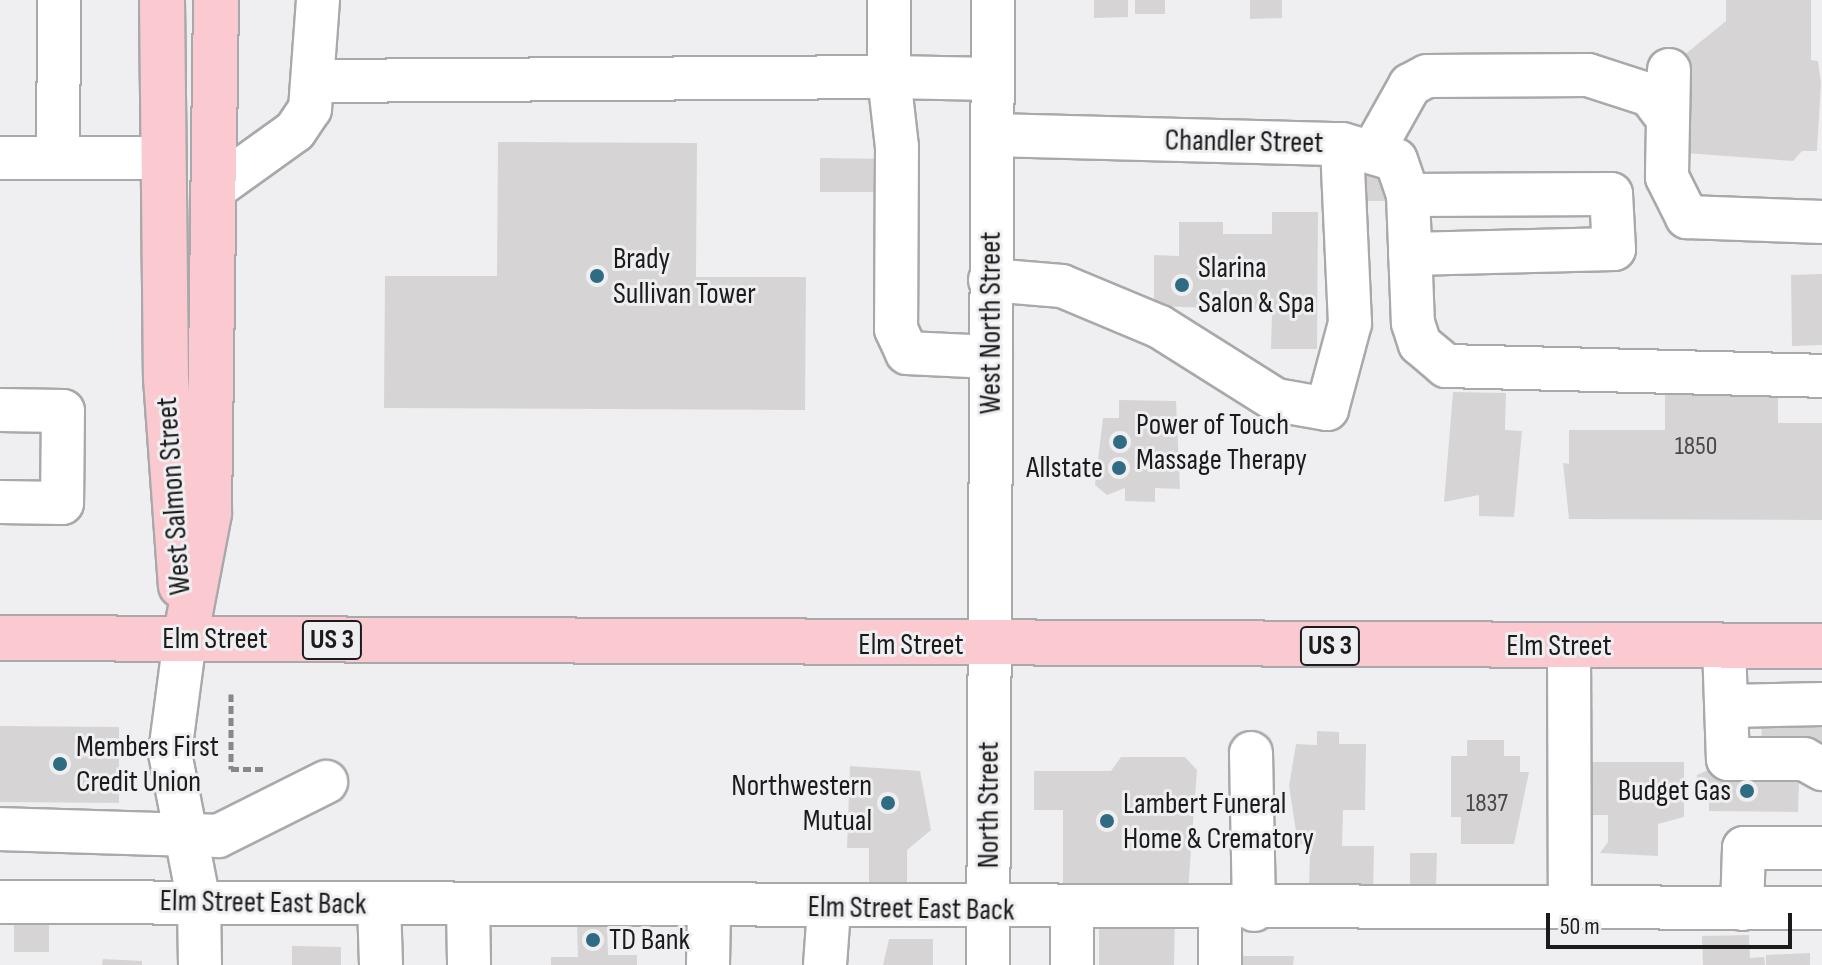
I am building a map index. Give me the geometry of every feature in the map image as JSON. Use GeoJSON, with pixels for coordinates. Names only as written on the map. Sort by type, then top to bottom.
{"type":"FeatureCollection","features":[{"type":"Feature","properties":{"kind":"main road","name":"West Salmon Street"},"geometry":{"type":"LineString","coordinates":[[162,0],[166,378],[185,639]]}},
{"type":"Feature","properties":{"kind":"main road","name":"West Salmon Street"},"geometry":{"type":"LineString","coordinates":[[185,639],[209,513],[217,187],[216,0]]}},
{"type":"Feature","properties":{"kind":"main road","name":"Elm Street"},"geometry":{"type":"LineString","coordinates":[[0,638],[990,646],[1822,646]]}},
{"type":"Feature","properties":{"kind":"street"},"geometry":{"type":"LineString","coordinates":[[58,158],[59,0]]}},
{"type":"Feature","properties":{"kind":"street"},"geometry":{"type":"LineString","coordinates":[[217,187],[295,131],[316,81],[318,0]]}},
{"type":"Feature","properties":{"kind":"street"},"geometry":{"type":"LineString","coordinates":[[889,0],[889,77],[897,147],[896,329],[907,353],[991,357]]}},
{"type":"Feature","properties":{"kind":"street","name":"West North Street"},"geometry":{"type":"LineString","coordinates":[[990,646],[993,0]]}},
{"type":"Feature","properties":{"kind":"street"},"geometry":{"type":"LineString","coordinates":[[1669,70],[1663,112],[1667,177],[1687,217],[1822,222]]}},
{"type":"Feature","properties":{"kind":"street"},"geometry":{"type":"LineString","coordinates":[[990,280],[1062,286],[1160,327],[1276,400],[1327,409],[1350,323],[1357,147],[1410,85],[1427,76],[1588,75],[1650,95],[1663,112]]}},
{"type":"Feature","properties":{"kind":"street"},"geometry":{"type":"LineString","coordinates":[[316,81],[993,79]]}},
{"type":"Feature","properties":{"kind":"street","name":"Chandler Street"},"geometry":{"type":"LineString","coordinates":[[993,135],[1357,147]]}},
{"type":"Feature","properties":{"kind":"street"},"geometry":{"type":"LineString","coordinates":[[1357,147],[1396,160],[1408,195],[1413,323],[1420,344],[1446,366],[1822,376]]}},
{"type":"Feature","properties":{"kind":"street"},"geometry":{"type":"LineString","coordinates":[[0,158],[164,158]]}},
{"type":"Feature","properties":{"kind":"street"},"geometry":{"type":"LineString","coordinates":[[1408,195],[1611,194],[1614,249],[1410,254]]}},
{"type":"Feature","properties":{"kind":"street"},"geometry":{"type":"LineString","coordinates":[[0,410],[63,411],[62,503],[0,502]]}},
{"type":"Feature","properties":{"kind":"street"},"geometry":{"type":"LineString","coordinates":[[185,639],[170,753],[199,902],[200,965]]}},
{"type":"Feature","properties":{"kind":"street","name":"North Street"},"geometry":{"type":"LineString","coordinates":[[988,965],[990,646]]}},
{"type":"Feature","properties":{"kind":"street"},"geometry":{"type":"LineString","coordinates":[[1569,646],[1570,909]]}},
{"type":"Feature","properties":{"kind":"street"},"geometry":{"type":"LineString","coordinates":[[1724,646],[1728,759],[1804,759],[1822,769]]}},
{"type":"Feature","properties":{"kind":"street"},"geometry":{"type":"LineString","coordinates":[[1728,706],[1822,704]]}},
{"type":"Feature","properties":{"kind":"street"},"geometry":{"type":"LineString","coordinates":[[1220,965],[1237,910],[1251,753]]}},
{"type":"Feature","properties":{"kind":"street"},"geometry":{"type":"LineString","coordinates":[[0,829],[183,830],[218,836],[313,789]]}},
{"type":"Feature","properties":{"kind":"street"},"geometry":{"type":"LineString","coordinates":[[1742,909],[1744,848],[1822,848]]}},
{"type":"Feature","properties":{"kind":"street","name":"Elm Street East Back"},"geometry":{"type":"LineString","coordinates":[[0,902],[988,910],[1822,908]]}},
{"type":"Feature","properties":{"kind":"street"},"geometry":{"type":"LineString","coordinates":[[379,904],[381,965]]}},
{"type":"Feature","properties":{"kind":"street"},"geometry":{"type":"LineString","coordinates":[[468,905],[469,965]]}},
{"type":"Feature","properties":{"kind":"street"},"geometry":{"type":"LineString","coordinates":[[708,965],[709,907]]}},
{"type":"Feature","properties":{"kind":"street"},"geometry":{"type":"LineString","coordinates":[[825,965],[829,909]]}},
{"type":"Feature","properties":{"kind":"street"},"geometry":{"type":"LineString","coordinates":[[1072,910],[1072,965]]}},
{"type":"Feature","properties":{"kind":"path"},"geometry":{"type":"LineString","coordinates":[[231,694],[231,769],[266,769],[313,789]]}},
{"type":"Feature","properties":{"kind":"building"},"geometry":{"type":"Polygon","coordinates":[[[1094,0],[1128,0],[1128,17],[1094,18],[1094,0]]]}},
{"type":"Feature","properties":{"kind":"building"},"geometry":{"type":"Polygon","coordinates":[[[1135,0],[1165,0],[1165,14],[1135,14],[1135,0]]]}},
{"type":"Feature","properties":{"kind":"building"},"geometry":{"type":"Polygon","coordinates":[[[1250,0],[1282,0],[1282,18],[1250,19],[1250,0]]]}},
{"type":"Feature","properties":{"kind":"building"},"geometry":{"type":"Polygon","coordinates":[[[1726,0],[1811,0],[1811,60],[1818,61],[1821,83],[1817,151],[1802,151],[1793,161],[1685,153],[1683,56],[1726,21],[1726,0]]]}},
{"type":"Feature","properties":{"kind":"building","name":"Brady Sullivan Tower"},"geometry":{"type":"Polygon","coordinates":[[[498,142],[697,143],[696,277],[806,277],[805,410],[384,408],[385,276],[497,276],[498,142]]]}},
{"type":"Feature","properties":{"kind":"building"},"geometry":{"type":"Polygon","coordinates":[[[820,158],[893,159],[892,192],[820,192],[820,158]]]}},
{"type":"Feature","properties":{"kind":"building"},"geometry":{"type":"Polygon","coordinates":[[[1365,171],[1388,171],[1387,201],[1365,201],[1365,171]]]}},
{"type":"Feature","properties":{"kind":"building"},"geometry":{"type":"Polygon","coordinates":[[[1272,212],[1318,212],[1317,349],[1271,349],[1272,310],[1154,306],[1154,255],[1179,256],[1179,222],[1223,222],[1223,234],[1272,234],[1272,212]]]}},
{"type":"Feature","properties":{"kind":"building"},"geometry":{"type":"Polygon","coordinates":[[[1822,274],[1822,345],[1792,346],[1791,275],[1822,274]]]}},
{"type":"Feature","properties":{"kind":"building"},"geometry":{"type":"Polygon","coordinates":[[[1665,391],[1778,392],[1778,423],[1822,423],[1822,520],[1569,519],[1563,463],[1569,464],[1569,430],[1665,430],[1665,391]]]}},
{"type":"Feature","properties":{"kind":"building"},"geometry":{"type":"Polygon","coordinates":[[[1453,392],[1506,393],[1505,430],[1522,431],[1514,517],[1479,516],[1479,495],[1444,502],[1453,392]]]}},
{"type":"Feature","properties":{"kind":"building"},"geometry":{"type":"Polygon","coordinates":[[[1119,400],[1176,401],[1180,489],[1155,488],[1155,502],[1125,501],[1125,488],[1107,495],[1095,485],[1103,418],[1119,418],[1119,400]]]}},
{"type":"Feature","properties":{"kind":"building"},"geometry":{"type":"Polygon","coordinates":[[[1762,715],[1822,715],[1822,751],[1761,751],[1762,715]]]}},
{"type":"Feature","properties":{"kind":"building","name":"Members First Credit Union"},"geometry":{"type":"Polygon","coordinates":[[[0,726],[119,727],[119,803],[0,802],[0,726]]]}},
{"type":"Feature","properties":{"kind":"building"},"geometry":{"type":"Polygon","coordinates":[[[1317,731],[1339,732],[1339,744],[1366,744],[1365,810],[1343,810],[1342,846],[1374,846],[1373,892],[1309,891],[1310,844],[1298,844],[1289,786],[1296,744],[1317,745],[1317,731]]]}},
{"type":"Feature","properties":{"kind":"building"},"geometry":{"type":"Polygon","coordinates":[[[1467,740],[1504,740],[1504,756],[1520,756],[1520,772],[1529,772],[1514,844],[1461,844],[1461,817],[1451,817],[1451,756],[1467,756],[1467,740]]]}},
{"type":"Feature","properties":{"kind":"building"},"geometry":{"type":"Polygon","coordinates":[[[1121,757],[1185,757],[1197,770],[1188,891],[1063,891],[1063,810],[1034,810],[1034,771],[1111,771],[1121,757]]]}},
{"type":"Feature","properties":{"kind":"building"},"geometry":{"type":"Polygon","coordinates":[[[1590,762],[1684,762],[1684,817],[1658,824],[1658,856],[1600,853],[1608,842],[1608,815],[1589,815],[1590,762]]]}},
{"type":"Feature","properties":{"kind":"building"},"geometry":{"type":"Polygon","coordinates":[[[850,766],[920,771],[931,830],[907,850],[907,884],[869,884],[869,848],[847,848],[850,766]]]}},
{"type":"Feature","properties":{"kind":"building","name":"Budget Gas"},"geometry":{"type":"Polygon","coordinates":[[[1710,769],[1786,770],[1799,781],[1798,812],[1709,811],[1709,802],[1696,802],[1697,775],[1710,769]]]}},
{"type":"Feature","properties":{"kind":"building"},"geometry":{"type":"Polygon","coordinates":[[[1410,853],[1437,853],[1436,886],[1410,886],[1410,853]]]}},
{"type":"Feature","properties":{"kind":"building"},"geometry":{"type":"Polygon","coordinates":[[[14,913],[49,913],[49,952],[14,952],[14,913]]]}},
{"type":"Feature","properties":{"kind":"building"},"geometry":{"type":"Polygon","coordinates":[[[1175,916],[1174,965],[1099,965],[1099,918],[1175,916]]]}},
{"type":"Feature","properties":{"kind":"building","name":"TD Bank"},"geometry":{"type":"Polygon","coordinates":[[[607,925],[608,955],[637,955],[637,965],[551,965],[551,957],[578,957],[577,926],[607,925]]]}},
{"type":"Feature","properties":{"kind":"building"},"geometry":{"type":"Polygon","coordinates":[[[1749,935],[1750,958],[1764,957],[1765,965],[1703,965],[1702,936],[1749,935]]]}},
{"type":"Feature","properties":{"kind":"building"},"geometry":{"type":"Polygon","coordinates":[[[889,939],[933,939],[933,965],[883,965],[889,939]]]}},
{"type":"Feature","properties":{"kind":"building"},"geometry":{"type":"Polygon","coordinates":[[[292,946],[341,947],[341,965],[292,965],[292,946]]]}},
{"type":"Feature","properties":{"kind":"building"},"geometry":{"type":"Polygon","coordinates":[[[1810,953],[1810,965],[1766,965],[1766,955],[1810,953]]]}},
{"type":"Feature","properties":{"kind":"building"},"geometry":{"type":"Polygon","coordinates":[[[1234,956],[1294,956],[1293,965],[1234,965],[1234,956]]]}},
{"type":"Feature","properties":{"kind":"building"},"geometry":{"type":"Polygon","coordinates":[[[103,959],[142,961],[142,965],[102,965],[103,959]]]}},
{"type":"Feature","properties":{"kind":"place","name":"Brady Sullivan Tower"},"geometry":{"type":"Point","coordinates":[597,276]}},
{"type":"Feature","properties":{"kind":"place","name":"Slarina Salon & Spa"},"geometry":{"type":"Point","coordinates":[1182,285]}},
{"type":"Feature","properties":{"kind":"place","name":"Power of Touch Massage Therapy"},"geometry":{"type":"Point","coordinates":[1120,442]}},
{"type":"Feature","properties":{"kind":"place","name":"Allstate"},"geometry":{"type":"Point","coordinates":[1119,468]}},
{"type":"Feature","properties":{"kind":"place","name":"Members First Credit Union"},"geometry":{"type":"Point","coordinates":[60,764]}},
{"type":"Feature","properties":{"kind":"place","name":"Budget Gas"},"geometry":{"type":"Point","coordinates":[1747,791]}},
{"type":"Feature","properties":{"kind":"place","name":"Northwestern Mutual"},"geometry":{"type":"Point","coordinates":[888,803]}},
{"type":"Feature","properties":{"kind":"place","name":"Lambert Funeral Home & Crematory"},"geometry":{"type":"Point","coordinates":[1107,821]}},
{"type":"Feature","properties":{"kind":"place","name":"TD Bank"},"geometry":{"type":"Point","coordinates":[593,940]}}]}
